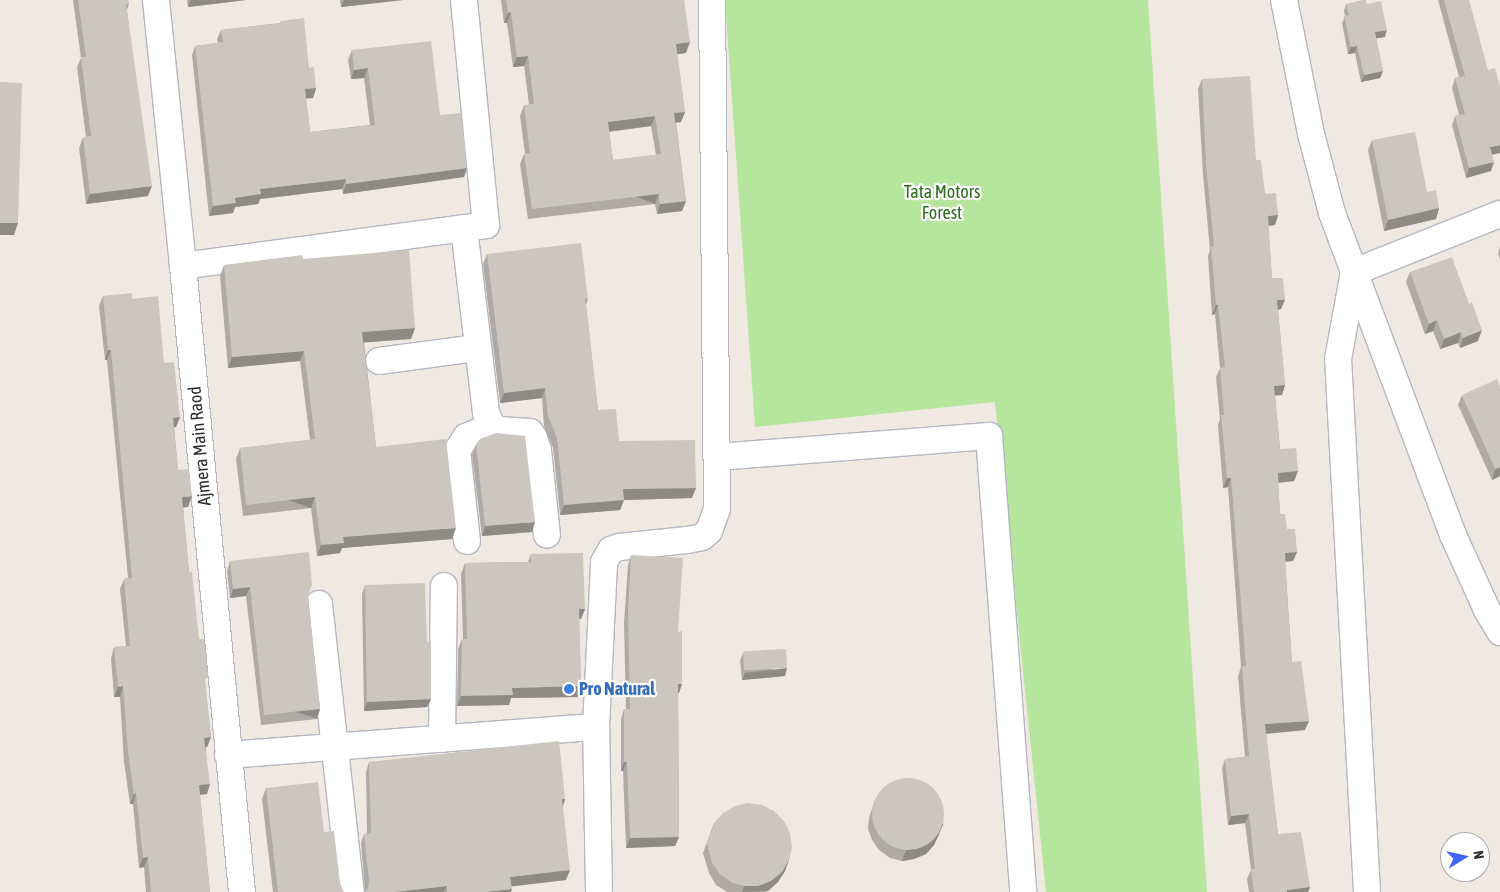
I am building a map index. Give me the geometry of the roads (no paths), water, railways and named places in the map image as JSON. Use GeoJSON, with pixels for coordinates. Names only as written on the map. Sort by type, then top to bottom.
{"type":"FeatureCollection","features":[{"type":"Feature","properties":{"kind":"street","name":"Ajmera Main Raod"},"geometry":{"type":"LineString","coordinates":[[156,0],[184,266],[242,892]]}},
{"type":"Feature","properties":{"kind":"street"},"geometry":{"type":"LineString","coordinates":[[184,266],[486,225],[464,0]]}},
{"type":"Feature","properties":{"kind":"street"},"geometry":{"type":"LineString","coordinates":[[599,892],[596,727],[603,567],[606,555],[611,550],[620,547],[687,540],[702,536],[709,531],[717,509],[718,457],[712,0]]}},
{"type":"Feature","properties":{"kind":"street"},"geometry":{"type":"LineString","coordinates":[[1284,0],[1310,134],[1332,213],[1453,535],[1487,610],[1500,632]]}},
{"type":"Feature","properties":{"kind":"street"},"geometry":{"type":"LineString","coordinates":[[1354,272],[1500,214]]}},
{"type":"Feature","properties":{"kind":"street"},"geometry":{"type":"LineString","coordinates":[[464,228],[486,413],[492,426],[500,430],[530,432],[534,438],[538,450],[548,535]]}},
{"type":"Feature","properties":{"kind":"street"},"geometry":{"type":"LineString","coordinates":[[1354,272],[1338,359],[1367,892]]}},
{"type":"Feature","properties":{"kind":"street"},"geometry":{"type":"LineString","coordinates":[[379,361],[477,348]]}},
{"type":"Feature","properties":{"kind":"street"},"geometry":{"type":"LineString","coordinates":[[467,541],[457,451],[460,444],[466,438],[492,426]]}},
{"type":"Feature","properties":{"kind":"street"},"geometry":{"type":"LineString","coordinates":[[718,457],[989,436],[1023,892]]}},
{"type":"Feature","properties":{"kind":"street"},"geometry":{"type":"LineString","coordinates":[[442,739],[444,586]]}},
{"type":"Feature","properties":{"kind":"street"},"geometry":{"type":"LineString","coordinates":[[319,604],[351,892]]}},
{"type":"Feature","properties":{"kind":"street"},"geometry":{"type":"LineString","coordinates":[[228,755],[596,727]]}},
{"type":"Feature","properties":{"kind":"place","name":"Pro Natural"},"geometry":{"type":"Point","coordinates":[569,689]}},
{"type":"Feature","properties":{"kind":"park label","name":"Tata Motors Forest"},"geometry":{"type":"Point","coordinates":[942,203]}}]}
